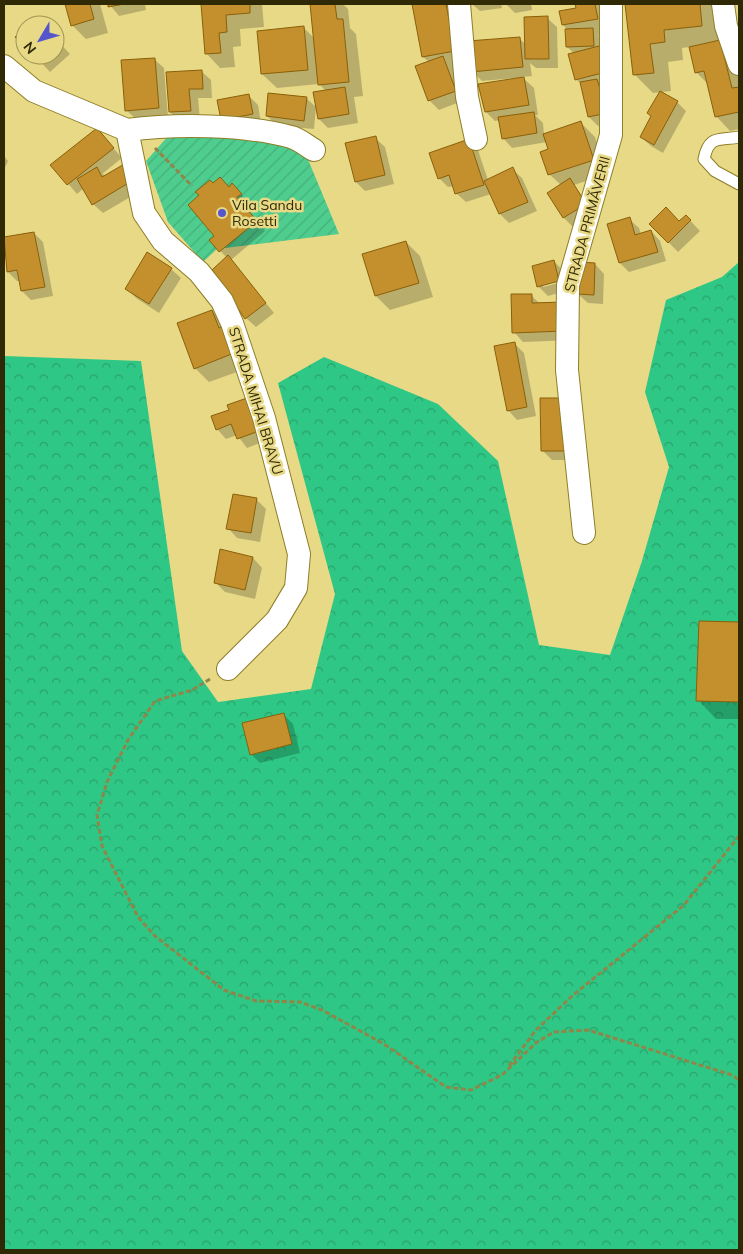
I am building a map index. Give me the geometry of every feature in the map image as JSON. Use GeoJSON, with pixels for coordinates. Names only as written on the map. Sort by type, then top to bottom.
{"type":"FeatureCollection","features":[{"type":"Feature","properties":{"kind":"street"},"geometry":{"type":"LineString","coordinates":[[459,4],[467,97],[476,139]]}},
{"type":"Feature","properties":{"kind":"street","name":"STRADA PRIMĂVERII"},"geometry":{"type":"LineString","coordinates":[[584,533],[567,370],[568,285],[611,136],[611,4]]}},
{"type":"Feature","properties":{"kind":"street"},"geometry":{"type":"LineString","coordinates":[[723,4],[726,26],[739,64]]}},
{"type":"Feature","properties":{"kind":"street"},"geometry":{"type":"LineString","coordinates":[[4,66],[34,90],[127,130],[162,126],[195,126],[266,132],[293,138],[314,150]]}},
{"type":"Feature","properties":{"kind":"street","name":"STRADA MIHAI BRAVU"},"geometry":{"type":"LineString","coordinates":[[127,130],[144,213],[164,241],[199,272],[222,301],[232,323],[264,418],[299,554],[296,588],[277,620],[228,669]]}},
{"type":"Feature","properties":{"kind":"lane"},"geometry":{"type":"LineString","coordinates":[[739,137],[715,139],[706,148],[704,159],[715,171],[739,184]]}},
{"type":"Feature","properties":{"kind":"path"},"geometry":{"type":"LineString","coordinates":[[127,130],[157,150],[192,186]]}},
{"type":"Feature","properties":{"kind":"path"},"geometry":{"type":"LineString","coordinates":[[228,669],[192,690],[156,702],[128,740],[107,782],[97,815],[102,846],[138,917],[155,936],[224,990],[256,1001],[300,1002],[322,1010],[384,1044],[446,1087],[471,1090],[502,1075],[537,1042],[554,1032],[588,1030],[732,1075],[739,1080]]}},
{"type":"Feature","properties":{"kind":"path"},"geometry":{"type":"LineString","coordinates":[[502,1075],[536,1030],[572,996],[684,905],[739,836]]}},
{"type":"Feature","properties":{"kind":"green space"},"geometry":{"type":"Polygon","coordinates":[[[200,133],[283,143],[307,157],[339,234],[217,249],[203,262],[168,222],[146,161],[169,135],[200,133]]]}},
{"type":"Feature","properties":{"kind":"green space"},"geometry":{"type":"Polygon","coordinates":[[[739,262],[739,1250],[4,1250],[4,356],[141,361],[182,651],[218,702],[311,689],[335,594],[278,383],[324,357],[438,404],[498,461],[539,645],[610,655],[642,561],[669,467],[645,392],[666,300],[722,277],[739,262]]]}},
{"type":"Feature","properties":{"kind":"building"},"geometry":{"type":"Polygon","coordinates":[[[65,4],[90,4],[94,19],[71,26],[65,4]]]}},
{"type":"Feature","properties":{"kind":"building"},"geometry":{"type":"Polygon","coordinates":[[[108,4],[124,4],[108,7],[108,4]]]}},
{"type":"Feature","properties":{"kind":"building"},"geometry":{"type":"Polygon","coordinates":[[[201,4],[250,4],[250,13],[226,15],[227,32],[219,33],[221,53],[205,54],[201,4]]]}},
{"type":"Feature","properties":{"kind":"building"},"geometry":{"type":"Polygon","coordinates":[[[310,4],[335,4],[337,19],[343,19],[349,82],[318,85],[310,4]]]}},
{"type":"Feature","properties":{"kind":"building"},"geometry":{"type":"Polygon","coordinates":[[[412,4],[446,4],[455,51],[422,57],[412,4]]]}},
{"type":"Feature","properties":{"kind":"building"},"geometry":{"type":"Polygon","coordinates":[[[575,4],[595,4],[598,19],[562,25],[559,11],[576,8],[575,4]]]}},
{"type":"Feature","properties":{"kind":"building"},"geometry":{"type":"Polygon","coordinates":[[[625,4],[700,4],[702,26],[664,30],[665,42],[650,44],[654,73],[633,75],[625,4]]]}},
{"type":"Feature","properties":{"kind":"building"},"geometry":{"type":"Polygon","coordinates":[[[548,16],[549,59],[525,59],[524,17],[548,16]]]}},
{"type":"Feature","properties":{"kind":"building"},"geometry":{"type":"Polygon","coordinates":[[[304,26],[308,70],[261,74],[257,31],[304,26]]]}},
{"type":"Feature","properties":{"kind":"building"},"geometry":{"type":"Polygon","coordinates":[[[593,28],[594,46],[566,47],[565,29],[593,28]]]}},
{"type":"Feature","properties":{"kind":"building"},"geometry":{"type":"Polygon","coordinates":[[[520,37],[523,67],[471,72],[468,41],[520,37]]]}},
{"type":"Feature","properties":{"kind":"building"},"geometry":{"type":"Polygon","coordinates":[[[720,40],[732,88],[739,87],[739,112],[715,117],[704,71],[695,73],[689,47],[720,40]]]}},
{"type":"Feature","properties":{"kind":"building"},"geometry":{"type":"Polygon","coordinates":[[[599,46],[606,72],[575,80],[568,54],[599,46]]]}},
{"type":"Feature","properties":{"kind":"building"},"geometry":{"type":"Polygon","coordinates":[[[443,56],[456,91],[428,101],[415,66],[443,56]]]}},
{"type":"Feature","properties":{"kind":"building"},"geometry":{"type":"Polygon","coordinates":[[[155,58],[159,108],[125,111],[121,60],[155,58]]]}},
{"type":"Feature","properties":{"kind":"building"},"geometry":{"type":"Polygon","coordinates":[[[202,70],[203,89],[189,89],[191,111],[169,112],[166,72],[202,70]]]}},
{"type":"Feature","properties":{"kind":"building"},"geometry":{"type":"Polygon","coordinates":[[[524,77],[529,105],[485,112],[478,84],[524,77]]]}},
{"type":"Feature","properties":{"kind":"building"},"geometry":{"type":"Polygon","coordinates":[[[597,79],[607,113],[588,117],[580,82],[597,79]]]}},
{"type":"Feature","properties":{"kind":"building"},"geometry":{"type":"Polygon","coordinates":[[[345,87],[349,114],[318,119],[313,92],[345,87]]]}},
{"type":"Feature","properties":{"kind":"building"},"geometry":{"type":"Polygon","coordinates":[[[660,91],[678,101],[654,145],[640,137],[651,116],[647,113],[660,91]]]}},
{"type":"Feature","properties":{"kind":"building"},"geometry":{"type":"Polygon","coordinates":[[[268,93],[307,97],[304,121],[266,116],[268,93]]]}},
{"type":"Feature","properties":{"kind":"building"},"geometry":{"type":"Polygon","coordinates":[[[249,94],[253,114],[221,120],[217,100],[249,94]]]}},
{"type":"Feature","properties":{"kind":"building"},"geometry":{"type":"Polygon","coordinates":[[[534,112],[537,133],[502,139],[498,117],[534,112]]]}},
{"type":"Feature","properties":{"kind":"building"},"geometry":{"type":"Polygon","coordinates":[[[581,121],[594,160],[548,175],[540,152],[548,149],[543,134],[581,121]]]}},
{"type":"Feature","properties":{"kind":"building"},"geometry":{"type":"Polygon","coordinates":[[[97,128],[114,148],[67,185],[50,165],[97,128]]]}},
{"type":"Feature","properties":{"kind":"building"},"geometry":{"type":"Polygon","coordinates":[[[376,136],[385,175],[355,182],[345,143],[376,136]]]}},
{"type":"Feature","properties":{"kind":"building"},"geometry":{"type":"Polygon","coordinates":[[[469,139],[484,185],[455,194],[449,175],[438,179],[429,153],[469,139]]]}},
{"type":"Feature","properties":{"kind":"building"},"geometry":{"type":"Polygon","coordinates":[[[126,163],[135,179],[92,205],[77,179],[97,167],[102,177],[126,163]]]}},
{"type":"Feature","properties":{"kind":"building"},"geometry":{"type":"Polygon","coordinates":[[[513,167],[528,202],[499,214],[484,181],[513,167]]]}},
{"type":"Feature","properties":{"kind":"building","name":"Vila Sandu Rosetti"},"geometry":{"type":"Polygon","coordinates":[[[220,177],[229,187],[232,183],[242,194],[237,197],[257,221],[219,252],[209,240],[214,236],[188,205],[199,195],[195,192],[210,180],[213,183],[220,177]]]}},
{"type":"Feature","properties":{"kind":"building"},"geometry":{"type":"Polygon","coordinates":[[[570,178],[586,204],[563,218],[547,193],[570,178]]]}},
{"type":"Feature","properties":{"kind":"building"},"geometry":{"type":"Polygon","coordinates":[[[666,207],[679,221],[686,215],[691,220],[668,243],[649,224],[666,207]]]}},
{"type":"Feature","properties":{"kind":"building"},"geometry":{"type":"Polygon","coordinates":[[[630,217],[635,235],[651,230],[658,252],[619,263],[607,224],[630,217]]]}},
{"type":"Feature","properties":{"kind":"building"},"geometry":{"type":"Polygon","coordinates":[[[34,232],[45,287],[21,291],[17,270],[7,272],[4,237],[34,232]]]}},
{"type":"Feature","properties":{"kind":"building"},"geometry":{"type":"Polygon","coordinates":[[[406,241],[419,283],[375,296],[362,254],[406,241]]]}},
{"type":"Feature","properties":{"kind":"building"},"geometry":{"type":"Polygon","coordinates":[[[147,252],[172,268],[149,304],[125,289],[147,252]]]}},
{"type":"Feature","properties":{"kind":"building"},"geometry":{"type":"Polygon","coordinates":[[[228,255],[266,303],[245,319],[212,270],[228,255]]]}},
{"type":"Feature","properties":{"kind":"building"},"geometry":{"type":"Polygon","coordinates":[[[554,260],[559,281],[537,287],[532,266],[554,260]]]}},
{"type":"Feature","properties":{"kind":"building"},"geometry":{"type":"Polygon","coordinates":[[[579,262],[595,263],[594,295],[577,294],[579,262]]]}},
{"type":"Feature","properties":{"kind":"building"},"geometry":{"type":"Polygon","coordinates":[[[511,294],[532,294],[532,303],[563,302],[564,331],[512,333],[511,294]]]}},
{"type":"Feature","properties":{"kind":"building"},"geometry":{"type":"Polygon","coordinates":[[[212,310],[219,328],[224,326],[234,353],[194,369],[177,323],[212,310]]]}},
{"type":"Feature","properties":{"kind":"building"},"geometry":{"type":"Polygon","coordinates":[[[515,342],[527,407],[507,411],[494,346],[515,342]]]}},
{"type":"Feature","properties":{"kind":"building"},"geometry":{"type":"Polygon","coordinates":[[[247,398],[259,431],[237,439],[231,424],[216,430],[211,416],[229,410],[227,405],[247,398]]]}},
{"type":"Feature","properties":{"kind":"building"},"geometry":{"type":"Polygon","coordinates":[[[540,398],[569,398],[570,451],[541,451],[540,398]]]}},
{"type":"Feature","properties":{"kind":"building"},"geometry":{"type":"Polygon","coordinates":[[[233,494],[257,498],[251,533],[226,529],[233,494]]]}},
{"type":"Feature","properties":{"kind":"building"},"geometry":{"type":"Polygon","coordinates":[[[220,549],[253,557],[245,590],[214,583],[220,549]]]}},
{"type":"Feature","properties":{"kind":"building"},"geometry":{"type":"Polygon","coordinates":[[[699,621],[739,622],[739,702],[696,701],[699,621]]]}},
{"type":"Feature","properties":{"kind":"building"},"geometry":{"type":"Polygon","coordinates":[[[284,713],[292,744],[250,755],[242,723],[284,713]]]}},
{"type":"Feature","properties":{"kind":"place","name":"Vila Sandu Rosetti"},"geometry":{"type":"Point","coordinates":[222,213]}}]}
